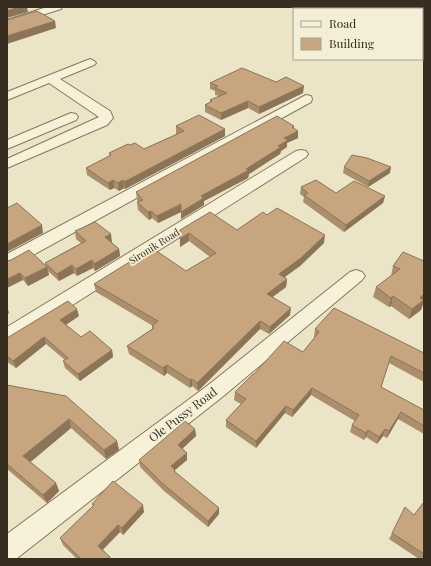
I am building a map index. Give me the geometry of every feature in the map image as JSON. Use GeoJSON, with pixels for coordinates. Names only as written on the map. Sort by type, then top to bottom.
{"type":"FeatureCollection","features":[{"type":"Feature","properties":{"kind":"street"},"geometry":{"type":"LineString","coordinates":[[7,23],[57,7]]}},
{"type":"Feature","properties":{"kind":"street"},"geometry":{"type":"LineString","coordinates":[[7,96],[90,63]]}},
{"type":"Feature","properties":{"kind":"street"},"geometry":{"type":"LineString","coordinates":[[7,164],[102,122],[106,118],[105,114],[51,79]]}},
{"type":"Feature","properties":{"kind":"street"},"geometry":{"type":"LineString","coordinates":[[7,108],[32,98]]}},
{"type":"Feature","properties":{"kind":"street"},"geometry":{"type":"LineString","coordinates":[[7,262],[306,99]]}},
{"type":"Feature","properties":{"kind":"street"},"geometry":{"type":"LineString","coordinates":[[7,145],[72,117]]}},
{"type":"Feature","properties":{"kind":"street","name":"Sironik Road"},"geometry":{"type":"LineString","coordinates":[[7,337],[302,154]]}},
{"type":"Feature","properties":{"kind":"street","name":"Ole Pussy Road"},"geometry":{"type":"LineString","coordinates":[[7,550],[214,392],[356,276]]}},
{"type":"Feature","properties":{"kind":"building"},"geometry":{"type":"Polygon","coordinates":[[[7,7],[19,7],[7,11],[7,7]]]}},
{"type":"Feature","properties":{"kind":"building"},"geometry":{"type":"Polygon","coordinates":[[[37,11],[55,21],[7,36],[7,20],[37,11]]]}},
{"type":"Feature","properties":{"kind":"building"},"geometry":{"type":"Polygon","coordinates":[[[242,68],[276,82],[286,77],[304,86],[259,107],[248,101],[221,113],[205,105],[212,101],[210,100],[227,93],[215,88],[218,86],[210,83],[242,68]]]}},
{"type":"Feature","properties":{"kind":"building"},"geometry":{"type":"Polygon","coordinates":[[[199,115],[225,129],[124,182],[123,180],[118,183],[113,180],[108,183],[86,168],[111,155],[109,153],[128,144],[130,145],[135,143],[144,149],[184,131],[176,126],[199,115]]]}},
{"type":"Feature","properties":{"kind":"building"},"geometry":{"type":"Polygon","coordinates":[[[277,116],[294,126],[292,127],[298,131],[284,138],[288,140],[278,146],[281,147],[246,169],[249,170],[201,196],[204,198],[181,212],[181,204],[157,216],[151,211],[148,212],[137,202],[143,200],[136,192],[277,116]]]}},
{"type":"Feature","properties":{"kind":"building"},"geometry":{"type":"Polygon","coordinates":[[[352,155],[367,158],[391,167],[369,181],[344,167],[352,155]]]}},
{"type":"Feature","properties":{"kind":"building"},"geometry":{"type":"Polygon","coordinates":[[[316,180],[336,193],[354,181],[385,196],[346,225],[304,195],[308,193],[301,187],[316,180]]]}},
{"type":"Feature","properties":{"kind":"building"},"geometry":{"type":"Polygon","coordinates":[[[17,203],[42,225],[7,244],[7,208],[17,203]]]}},
{"type":"Feature","properties":{"kind":"building"},"geometry":{"type":"Polygon","coordinates":[[[277,208],[325,235],[301,258],[279,274],[287,279],[267,294],[291,308],[270,327],[260,321],[197,383],[167,365],[163,368],[127,346],[154,328],[152,326],[158,321],[94,284],[152,248],[186,271],[216,253],[189,233],[180,239],[180,230],[210,212],[237,230],[263,212],[267,215],[277,208]]]}},
{"type":"Feature","properties":{"kind":"building"},"geometry":{"type":"Polygon","coordinates":[[[95,222],[111,234],[105,237],[119,249],[94,264],[92,260],[76,269],[72,265],[57,274],[45,263],[86,241],[75,231],[95,222]]]}},
{"type":"Feature","properties":{"kind":"building"},"geometry":{"type":"Polygon","coordinates":[[[29,250],[47,267],[25,278],[20,273],[7,279],[7,261],[29,250]]]}},
{"type":"Feature","properties":{"kind":"building"},"geometry":{"type":"Polygon","coordinates":[[[403,252],[424,261],[424,294],[420,298],[424,300],[412,309],[393,296],[391,298],[376,287],[400,269],[393,266],[403,252]]]}},
{"type":"Feature","properties":{"kind":"building"},"geometry":{"type":"Polygon","coordinates":[[[68,301],[77,309],[60,320],[81,337],[90,331],[112,350],[78,374],[63,361],[68,358],[44,337],[13,361],[7,356],[7,338],[68,301]]]}},
{"type":"Feature","properties":{"kind":"building"},"geometry":{"type":"Polygon","coordinates":[[[334,308],[424,353],[424,373],[391,356],[381,387],[424,410],[424,426],[401,412],[389,431],[385,429],[379,437],[368,430],[366,433],[352,425],[359,415],[312,388],[293,410],[286,406],[256,441],[226,420],[246,399],[235,392],[254,374],[284,341],[303,352],[319,332],[315,329],[334,308]]]}},
{"type":"Feature","properties":{"kind":"building"},"geometry":{"type":"Polygon","coordinates":[[[7,385],[66,396],[117,441],[104,450],[69,419],[23,456],[56,483],[43,495],[7,464],[7,385]]]}},
{"type":"Feature","properties":{"kind":"building"},"geometry":{"type":"Polygon","coordinates":[[[185,421],[195,429],[178,445],[187,453],[171,466],[175,470],[174,471],[219,508],[208,521],[163,484],[139,460],[185,421]]]}},
{"type":"Feature","properties":{"kind":"building"},"geometry":{"type":"Polygon","coordinates":[[[113,481],[143,505],[122,528],[118,525],[98,546],[110,557],[108,559],[81,559],[60,538],[94,505],[92,504],[113,481]]]}},
{"type":"Feature","properties":{"kind":"building"},"geometry":{"type":"Polygon","coordinates":[[[424,502],[424,554],[392,533],[405,507],[414,515],[424,502]]]}}]}
